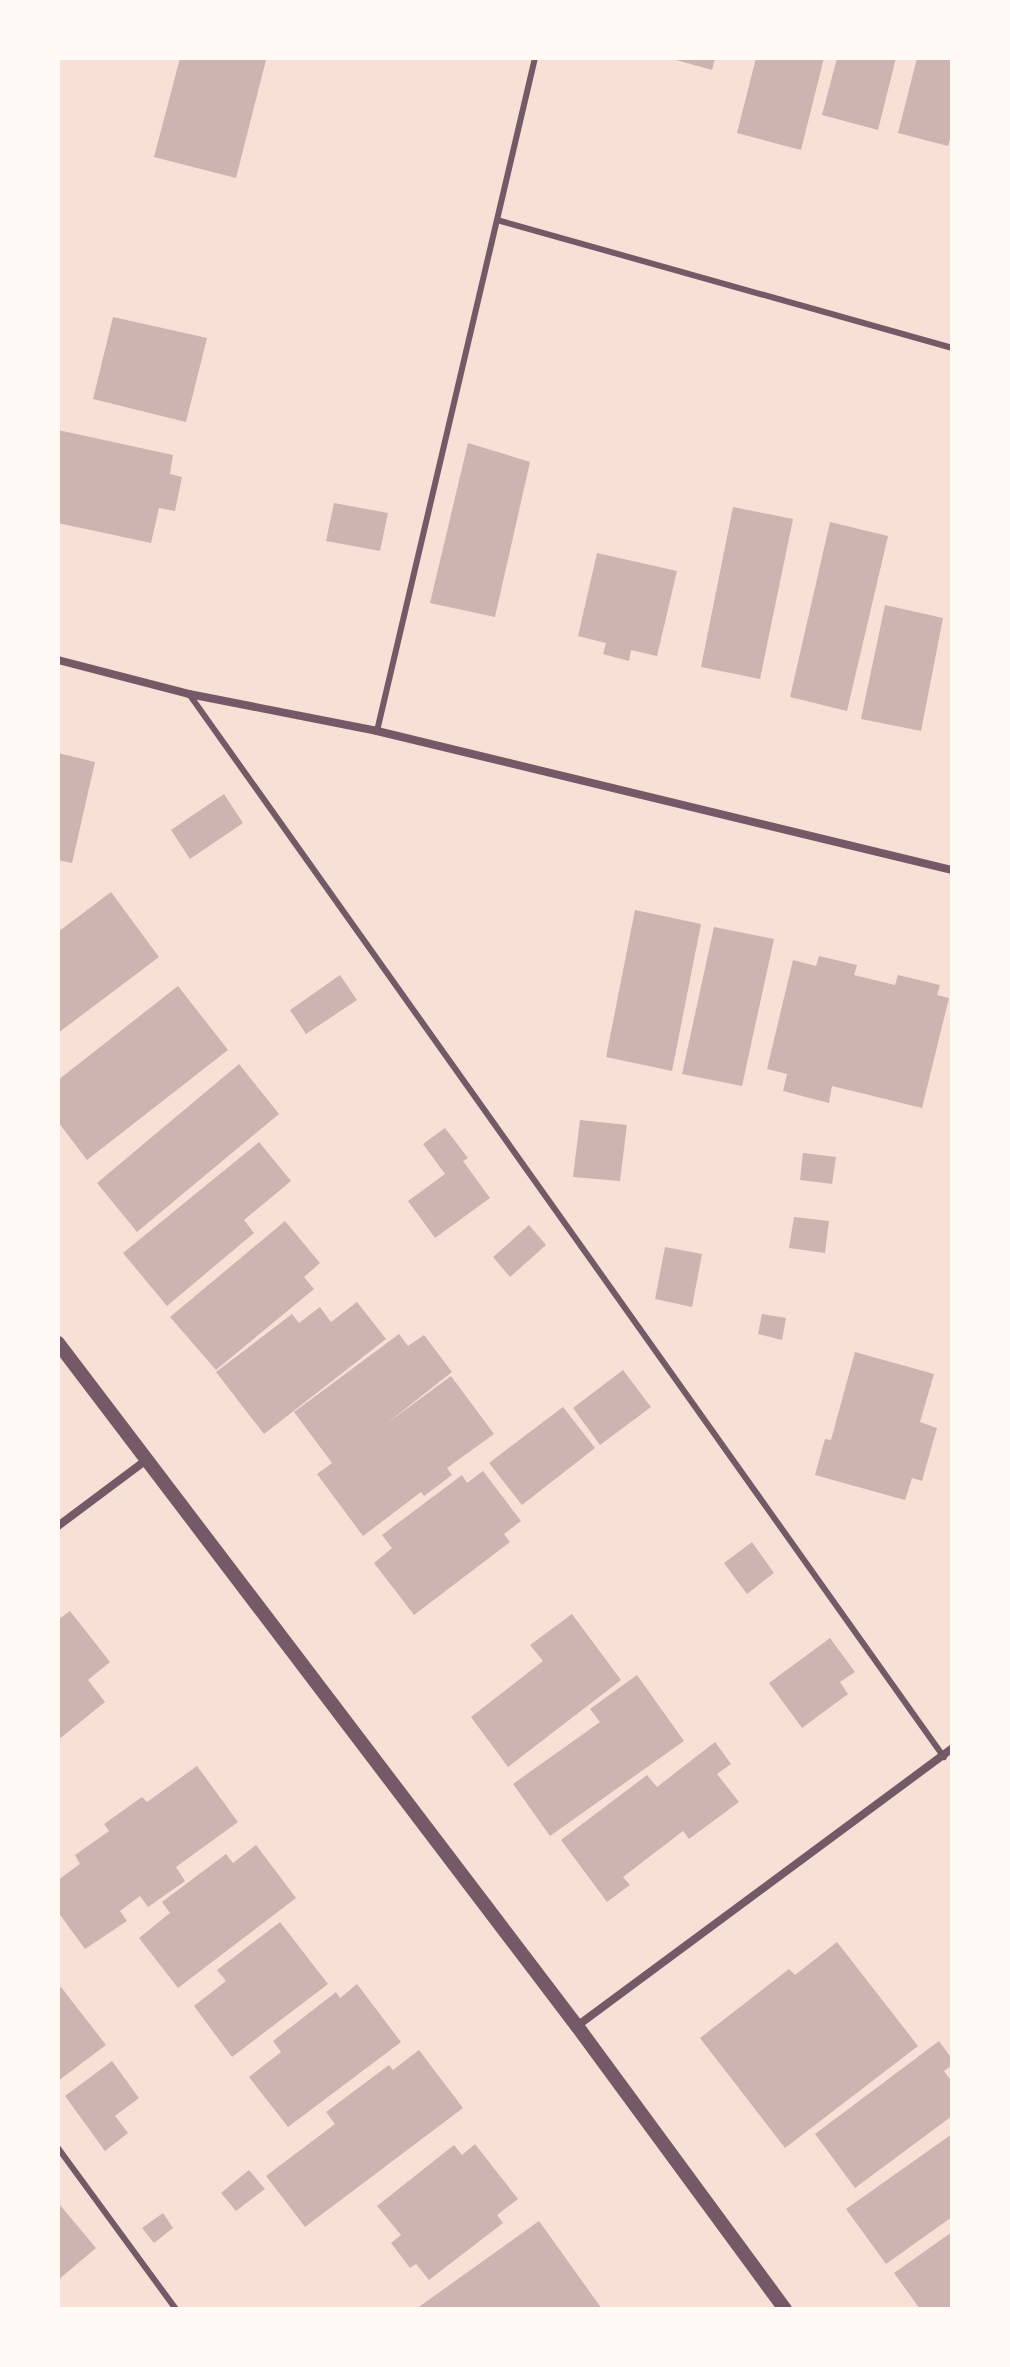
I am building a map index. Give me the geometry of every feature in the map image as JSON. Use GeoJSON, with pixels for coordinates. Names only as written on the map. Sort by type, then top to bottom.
{"type":"FeatureCollection","features":[{"type":"Feature","properties":{"kind":"street"},"geometry":{"type":"LineString","coordinates":[[58,660],[189,694],[377,731],[952,870]]}},
{"type":"Feature","properties":{"kind":"street"},"geometry":{"type":"LineString","coordinates":[[58,1343],[577,2026],[785,2309]]}},
{"type":"Feature","properties":{"kind":"street"},"geometry":{"type":"LineString","coordinates":[[58,1526],[145,1461]]}},
{"type":"Feature","properties":{"kind":"street"},"geometry":{"type":"LineString","coordinates":[[577,2026],[952,1749]]}},
{"type":"Feature","properties":{"kind":"lane"},"geometry":{"type":"LineString","coordinates":[[377,731],[535,58]]}},
{"type":"Feature","properties":{"kind":"lane"},"geometry":{"type":"LineString","coordinates":[[497,220],[952,348]]}},
{"type":"Feature","properties":{"kind":"lane"},"geometry":{"type":"LineString","coordinates":[[189,694],[944,1757]]}},
{"type":"Feature","properties":{"kind":"lane"},"geometry":{"type":"LineString","coordinates":[[58,2148],[176,2309]]}},
{"type":"Feature","properties":{"kind":"building"},"geometry":{"type":"Polygon","coordinates":[[[180,58],[266,60],[236,178],[154,157],[180,58]]]}},
{"type":"Feature","properties":{"kind":"building"},"geometry":{"type":"Polygon","coordinates":[[[669,58],[715,58],[712,70],[669,58]]]}},
{"type":"Feature","properties":{"kind":"building"},"geometry":{"type":"Polygon","coordinates":[[[756,58],[824,58],[801,150],[737,133],[756,58]]]}},
{"type":"Feature","properties":{"kind":"building"},"geometry":{"type":"Polygon","coordinates":[[[837,58],[896,58],[878,130],[822,115],[837,58]]]}},
{"type":"Feature","properties":{"kind":"building"},"geometry":{"type":"Polygon","coordinates":[[[917,58],[952,58],[952,132],[948,146],[898,133],[917,58]]]}},
{"type":"Feature","properties":{"kind":"building"},"geometry":{"type":"Polygon","coordinates":[[[113,317],[207,338],[186,422],[93,399],[113,317]]]}},
{"type":"Feature","properties":{"kind":"building"},"geometry":{"type":"Polygon","coordinates":[[[58,430],[173,455],[170,474],[182,477],[175,511],[159,508],[151,543],[58,523],[58,430]]]}},
{"type":"Feature","properties":{"kind":"building"},"geometry":{"type":"Polygon","coordinates":[[[468,443],[530,462],[495,617],[430,603],[468,443]]]}},
{"type":"Feature","properties":{"kind":"building"},"geometry":{"type":"Polygon","coordinates":[[[334,503],[388,513],[380,551],[326,541],[334,503]]]}},
{"type":"Feature","properties":{"kind":"building"},"geometry":{"type":"Polygon","coordinates":[[[733,507],[793,519],[760,679],[701,667],[733,507]]]}},
{"type":"Feature","properties":{"kind":"building"},"geometry":{"type":"Polygon","coordinates":[[[830,522],[888,536],[847,711],[790,697],[830,522]]]}},
{"type":"Feature","properties":{"kind":"building"},"geometry":{"type":"Polygon","coordinates":[[[597,553],[677,571],[657,656],[631,650],[629,661],[603,654],[606,643],[578,636],[597,553]]]}},
{"type":"Feature","properties":{"kind":"building"},"geometry":{"type":"Polygon","coordinates":[[[885,605],[943,618],[921,731],[861,719],[885,605]]]}},
{"type":"Feature","properties":{"kind":"building"},"geometry":{"type":"Polygon","coordinates":[[[58,753],[95,762],[72,863],[58,860],[58,753]]]}},
{"type":"Feature","properties":{"kind":"building"},"geometry":{"type":"Polygon","coordinates":[[[224,794],[243,823],[190,859],[171,830],[224,794]]]}},
{"type":"Feature","properties":{"kind":"building"},"geometry":{"type":"Polygon","coordinates":[[[111,892],[159,957],[58,1033],[58,932],[111,892]]]}},
{"type":"Feature","properties":{"kind":"building"},"geometry":{"type":"Polygon","coordinates":[[[635,910],[701,924],[672,1071],[606,1057],[635,910]]]}},
{"type":"Feature","properties":{"kind":"building"},"geometry":{"type":"Polygon","coordinates":[[[714,927],[774,939],[742,1086],[682,1074],[714,927]]]}},
{"type":"Feature","properties":{"kind":"building"},"geometry":{"type":"Polygon","coordinates":[[[819,956],[857,965],[854,975],[895,985],[898,975],[940,985],[937,995],[949,998],[922,1108],[832,1086],[829,1103],[783,1091],[787,1074],[767,1069],[793,960],[816,966],[819,956]]]}},
{"type":"Feature","properties":{"kind":"building"},"geometry":{"type":"Polygon","coordinates":[[[340,975],[357,1000],[306,1034],[290,1010],[340,975]]]}},
{"type":"Feature","properties":{"kind":"building"},"geometry":{"type":"Polygon","coordinates":[[[178,986],[228,1050],[87,1160],[58,1122],[58,1080],[178,986]]]}},
{"type":"Feature","properties":{"kind":"building"},"geometry":{"type":"Polygon","coordinates":[[[239,1064],[279,1114],[137,1232],[97,1183],[239,1064]]]}},
{"type":"Feature","properties":{"kind":"building"},"geometry":{"type":"Polygon","coordinates":[[[580,1120],[627,1125],[620,1181],[573,1177],[580,1120]]]}},
{"type":"Feature","properties":{"kind":"building"},"geometry":{"type":"Polygon","coordinates":[[[445,1128],[468,1158],[463,1161],[490,1198],[435,1238],[408,1201],[445,1174],[423,1144],[445,1128]]]}},
{"type":"Feature","properties":{"kind":"building"},"geometry":{"type":"Polygon","coordinates":[[[259,1142],[291,1181],[244,1220],[254,1233],[167,1306],[123,1253],[259,1142]]]}},
{"type":"Feature","properties":{"kind":"building"},"geometry":{"type":"Polygon","coordinates":[[[803,1153],[836,1157],[832,1184],[800,1180],[803,1153]]]}},
{"type":"Feature","properties":{"kind":"building"},"geometry":{"type":"Polygon","coordinates":[[[794,1217],[829,1221],[825,1253],[789,1248],[794,1217]]]}},
{"type":"Feature","properties":{"kind":"building"},"geometry":{"type":"Polygon","coordinates":[[[285,1221],[320,1263],[304,1277],[314,1289],[216,1370],[170,1317],[285,1221]]]}},
{"type":"Feature","properties":{"kind":"building"},"geometry":{"type":"Polygon","coordinates":[[[529,1225],[546,1245],[510,1277],[493,1257],[529,1225]]]}},
{"type":"Feature","properties":{"kind":"building"},"geometry":{"type":"Polygon","coordinates":[[[665,1247],[702,1254],[692,1307],[655,1299],[665,1247]]]}},
{"type":"Feature","properties":{"kind":"building"},"geometry":{"type":"Polygon","coordinates":[[[357,1302],[386,1339],[264,1434],[216,1372],[292,1314],[299,1323],[320,1307],[331,1322],[357,1302]]]}},
{"type":"Feature","properties":{"kind":"building"},"geometry":{"type":"Polygon","coordinates":[[[762,1314],[786,1318],[782,1340],[758,1334],[762,1314]]]}},
{"type":"Feature","properties":{"kind":"building"},"geometry":{"type":"Polygon","coordinates":[[[399,1334],[408,1346],[424,1335],[452,1372],[386,1424],[451,1376],[494,1434],[447,1468],[452,1475],[424,1496],[421,1492],[363,1536],[317,1474],[332,1463],[294,1412],[399,1334]]]}},
{"type":"Feature","properties":{"kind":"building"},"geometry":{"type":"Polygon","coordinates":[[[855,1352],[934,1374],[920,1422],[937,1428],[922,1481],[912,1478],[905,1500],[815,1475],[825,1439],[831,1440],[855,1352]]]}},
{"type":"Feature","properties":{"kind":"building"},"geometry":{"type":"Polygon","coordinates":[[[623,1370],[651,1407],[600,1445],[573,1408],[623,1370]]]}},
{"type":"Feature","properties":{"kind":"building"},"geometry":{"type":"Polygon","coordinates":[[[563,1407],[595,1448],[522,1505],[489,1463],[563,1407]]]}},
{"type":"Feature","properties":{"kind":"building"},"geometry":{"type":"Polygon","coordinates":[[[483,1471],[521,1521],[504,1534],[510,1542],[414,1615],[374,1563],[392,1548],[382,1535],[462,1475],[467,1483],[483,1471]]]}},
{"type":"Feature","properties":{"kind":"building"},"geometry":{"type":"Polygon","coordinates":[[[752,1542],[774,1573],[747,1594],[724,1563],[752,1542]]]}},
{"type":"Feature","properties":{"kind":"building"},"geometry":{"type":"Polygon","coordinates":[[[70,1611],[110,1662],[88,1680],[105,1702],[58,1740],[58,1620],[70,1611]]]}},
{"type":"Feature","properties":{"kind":"building"},"geometry":{"type":"Polygon","coordinates":[[[572,1614],[621,1680],[508,1767],[471,1717],[543,1661],[530,1645],[572,1614]]]}},
{"type":"Feature","properties":{"kind":"building"},"geometry":{"type":"Polygon","coordinates":[[[830,1638],[855,1672],[840,1682],[848,1694],[802,1728],[769,1683],[830,1638]]]}},
{"type":"Feature","properties":{"kind":"building"},"geometry":{"type":"Polygon","coordinates":[[[637,1675],[684,1741],[550,1836],[513,1784],[600,1722],[590,1709],[637,1675]]]}},
{"type":"Feature","properties":{"kind":"building"},"geometry":{"type":"Polygon","coordinates":[[[715,1742],[731,1764],[717,1774],[739,1802],[689,1839],[683,1831],[623,1877],[630,1885],[607,1902],[561,1840],[647,1775],[657,1787],[715,1742]]]}},
{"type":"Feature","properties":{"kind":"building"},"geometry":{"type":"Polygon","coordinates":[[[197,1766],[238,1822],[176,1867],[185,1881],[148,1907],[140,1896],[120,1911],[127,1921],[85,1949],[58,1912],[58,1880],[80,1864],[75,1855],[109,1831],[104,1824],[142,1797],[147,1802],[197,1766]]]}},
{"type":"Feature","properties":{"kind":"building"},"geometry":{"type":"Polygon","coordinates":[[[256,1845],[296,1898],[178,1988],[139,1938],[170,1913],[162,1902],[226,1854],[233,1863],[256,1845]]]}},
{"type":"Feature","properties":{"kind":"building"},"geometry":{"type":"Polygon","coordinates":[[[280,1922],[328,1984],[232,2057],[194,2006],[226,1981],[217,1970],[280,1922]]]}},
{"type":"Feature","properties":{"kind":"building"},"geometry":{"type":"Polygon","coordinates":[[[837,1942],[918,2046],[785,2148],[700,2038],[789,1969],[795,1975],[837,1942]]]}},
{"type":"Feature","properties":{"kind":"building"},"geometry":{"type":"Polygon","coordinates":[[[357,1984],[401,2042],[288,2127],[249,2077],[281,2052],[273,2041],[336,1992],[340,1998],[357,1984]]]}},
{"type":"Feature","properties":{"kind":"building"},"geometry":{"type":"Polygon","coordinates":[[[61,1987],[106,2045],[58,2081],[58,1990],[61,1987]]]}},
{"type":"Feature","properties":{"kind":"building"},"geometry":{"type":"Polygon","coordinates":[[[939,2041],[952,2059],[952,2065],[944,2071],[952,2082],[952,2116],[855,2188],[815,2134],[939,2041]]]}},
{"type":"Feature","properties":{"kind":"building"},"geometry":{"type":"Polygon","coordinates":[[[419,2050],[463,2108],[305,2227],[266,2176],[335,2124],[326,2112],[389,2065],[393,2070],[419,2050]]]}},
{"type":"Feature","properties":{"kind":"building"},"geometry":{"type":"Polygon","coordinates":[[[112,2061],[139,2098],[115,2116],[128,2133],[105,2151],[65,2096],[112,2061]]]}},
{"type":"Feature","properties":{"kind":"building"},"geometry":{"type":"Polygon","coordinates":[[[952,2134],[952,2217],[886,2264],[846,2209],[952,2134]]]}},
{"type":"Feature","properties":{"kind":"building"},"geometry":{"type":"Polygon","coordinates":[[[475,2144],[518,2199],[497,2215],[503,2223],[429,2280],[416,2264],[410,2268],[391,2243],[401,2235],[377,2206],[454,2145],[462,2155],[475,2144]]]}},
{"type":"Feature","properties":{"kind":"building"},"geometry":{"type":"Polygon","coordinates":[[[249,2170],[265,2189],[236,2211],[221,2193],[249,2170]]]}},
{"type":"Feature","properties":{"kind":"building"},"geometry":{"type":"Polygon","coordinates":[[[58,2206],[96,2248],[58,2280],[58,2206]]]}},
{"type":"Feature","properties":{"kind":"building"},"geometry":{"type":"Polygon","coordinates":[[[163,2213],[173,2228],[154,2243],[142,2228],[163,2213]]]}},
{"type":"Feature","properties":{"kind":"building"},"geometry":{"type":"Polygon","coordinates":[[[539,2221],[602,2309],[416,2309],[539,2221]]]}},
{"type":"Feature","properties":{"kind":"building"},"geometry":{"type":"Polygon","coordinates":[[[952,2232],[952,2309],[920,2309],[894,2273],[952,2232]]]}}]}
